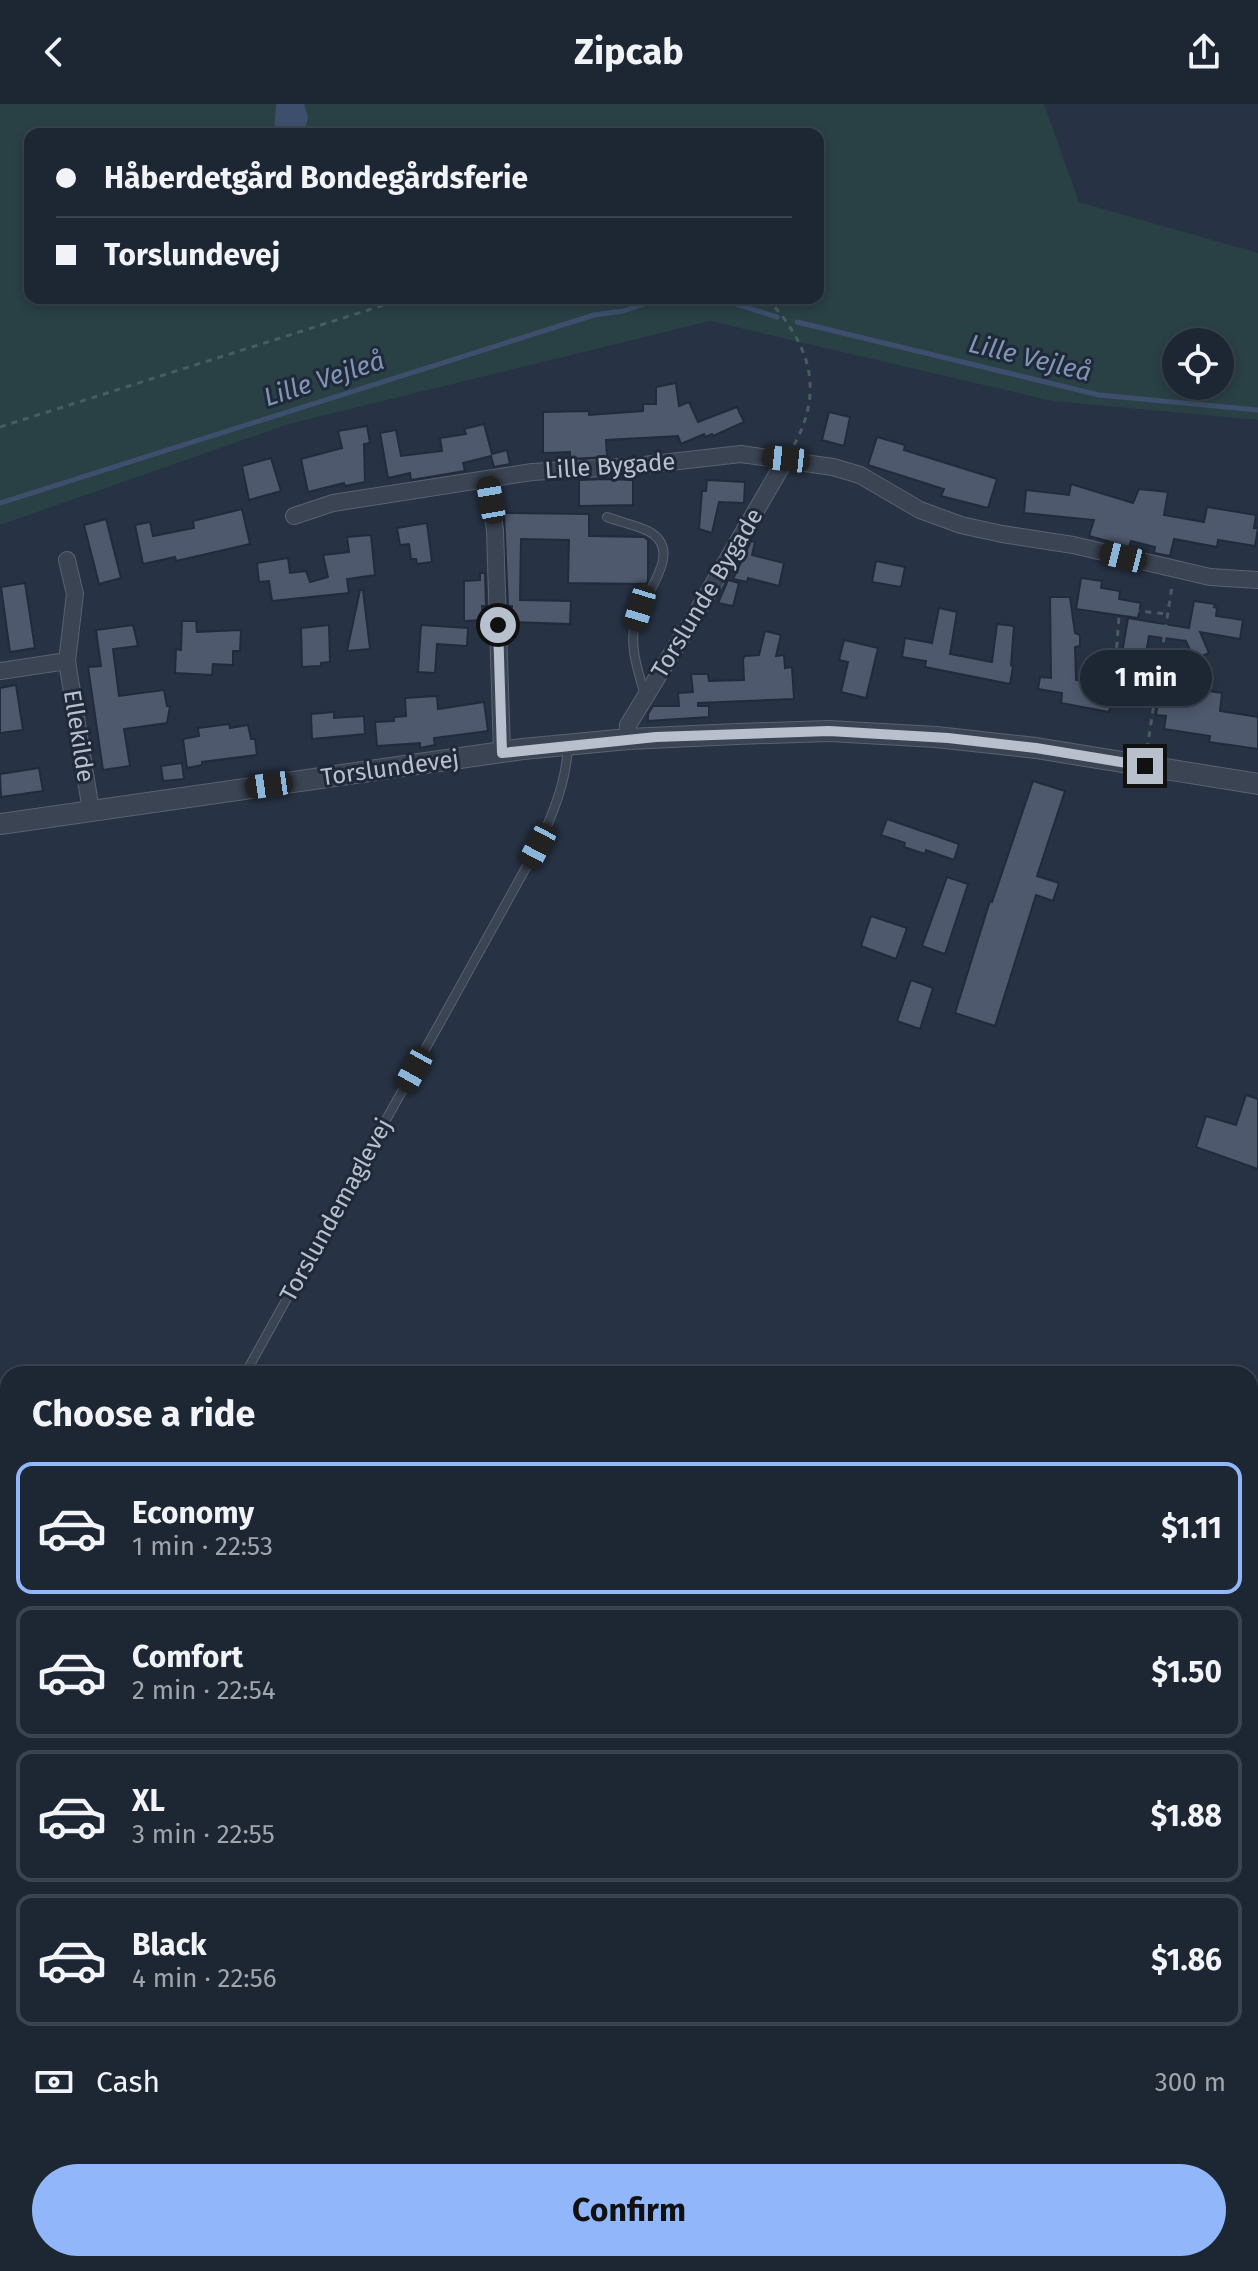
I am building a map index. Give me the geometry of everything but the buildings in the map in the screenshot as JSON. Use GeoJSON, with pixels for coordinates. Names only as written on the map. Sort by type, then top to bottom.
{"type":"FeatureCollection","features":[{"type":"Feature","properties":{"kind":"street","name":"Lille Bygade"},"geometry":{"type":"LineString","coordinates":[[294,516],[333,503],[532,472],[635,466],[741,454],[786,459]]}},
{"type":"Feature","properties":{"kind":"street"},"geometry":{"type":"LineString","coordinates":[[786,459],[860,475],[906,503],[961,525],[1073,545],[1210,577],[1258,580]]}},
{"type":"Feature","properties":{"kind":"street","name":"Torslunde Bygade"},"geometry":{"type":"LineString","coordinates":[[628,739],[628,725],[786,459]]}},
{"type":"Feature","properties":{"kind":"street"},"geometry":{"type":"LineString","coordinates":[[487,479],[495,530],[502,753]]}},
{"type":"Feature","properties":{"kind":"street","name":"Ellekilde"},"geometry":{"type":"LineString","coordinates":[[67,560],[75,594],[67,661],[91,811]]}},
{"type":"Feature","properties":{"kind":"street","name":"Ellekilde"},"geometry":{"type":"LineString","coordinates":[[0,671],[67,661]]}},
{"type":"Feature","properties":{"kind":"street","name":"Torslundevej"},"geometry":{"type":"LineString","coordinates":[[0,824],[568,744],[776,732],[882,733],[1036,748],[1258,784]]}},
{"type":"Feature","properties":{"kind":"lane"},"geometry":{"type":"LineString","coordinates":[[607,517],[648,531],[659,538],[663,548],[660,574],[646,595],[635,625],[634,652],[645,697]]}},
{"type":"Feature","properties":{"kind":"lane","name":"Torslundemaglevej"},"geometry":{"type":"LineString","coordinates":[[249,1366],[538,846],[561,789],[568,744]]}},
{"type":"Feature","properties":{"kind":"path"},"geometry":{"type":"LineString","coordinates":[[0,427],[387,304]]}},
{"type":"Feature","properties":{"kind":"path"},"geometry":{"type":"LineString","coordinates":[[772,304],[793,329],[811,381],[807,420],[786,459]]}},
{"type":"Feature","properties":{"kind":"path"},"geometry":{"type":"LineString","coordinates":[[1145,766],[1174,570]]}},
{"type":"Feature","properties":{"kind":"path"},"geometry":{"type":"LineString","coordinates":[[1129,702],[1121,696],[1114,682],[1119,616],[1128,610],[1168,614]]}},
{"type":"Feature","properties":{"kind":"green space"},"geometry":{"type":"Polygon","coordinates":[[[0,104],[1044,104],[1079,202],[1258,253],[1258,420],[1052,401],[710,321],[289,424],[0,525],[0,104]]]}},
{"type":"Feature","properties":{"kind":"water"},"geometry":{"type":"Polygon","coordinates":[[[276,104],[304,104],[308,117],[305,128],[274,128],[276,104]]]}},
{"type":"Feature","properties":{"kind":"waterway","name":"Lille Vejleå"},"geometry":{"type":"LineString","coordinates":[[0,503],[594,315],[644,304]]}},
{"type":"Feature","properties":{"kind":"waterway","name":"Lille Vejleå"},"geometry":{"type":"LineString","coordinates":[[736,304],[777,317]]}},
{"type":"Feature","properties":{"kind":"waterway","name":"Lille Vejleå"},"geometry":{"type":"LineString","coordinates":[[797,322],[1099,395],[1258,410]]}},
{"type":"Feature","properties":{"kind":"route"},"geometry":{"type":"LineString","coordinates":[[498,625],[502,753],[656,737],[829,731],[948,738],[1036,748],[1145,766]]}}]}
